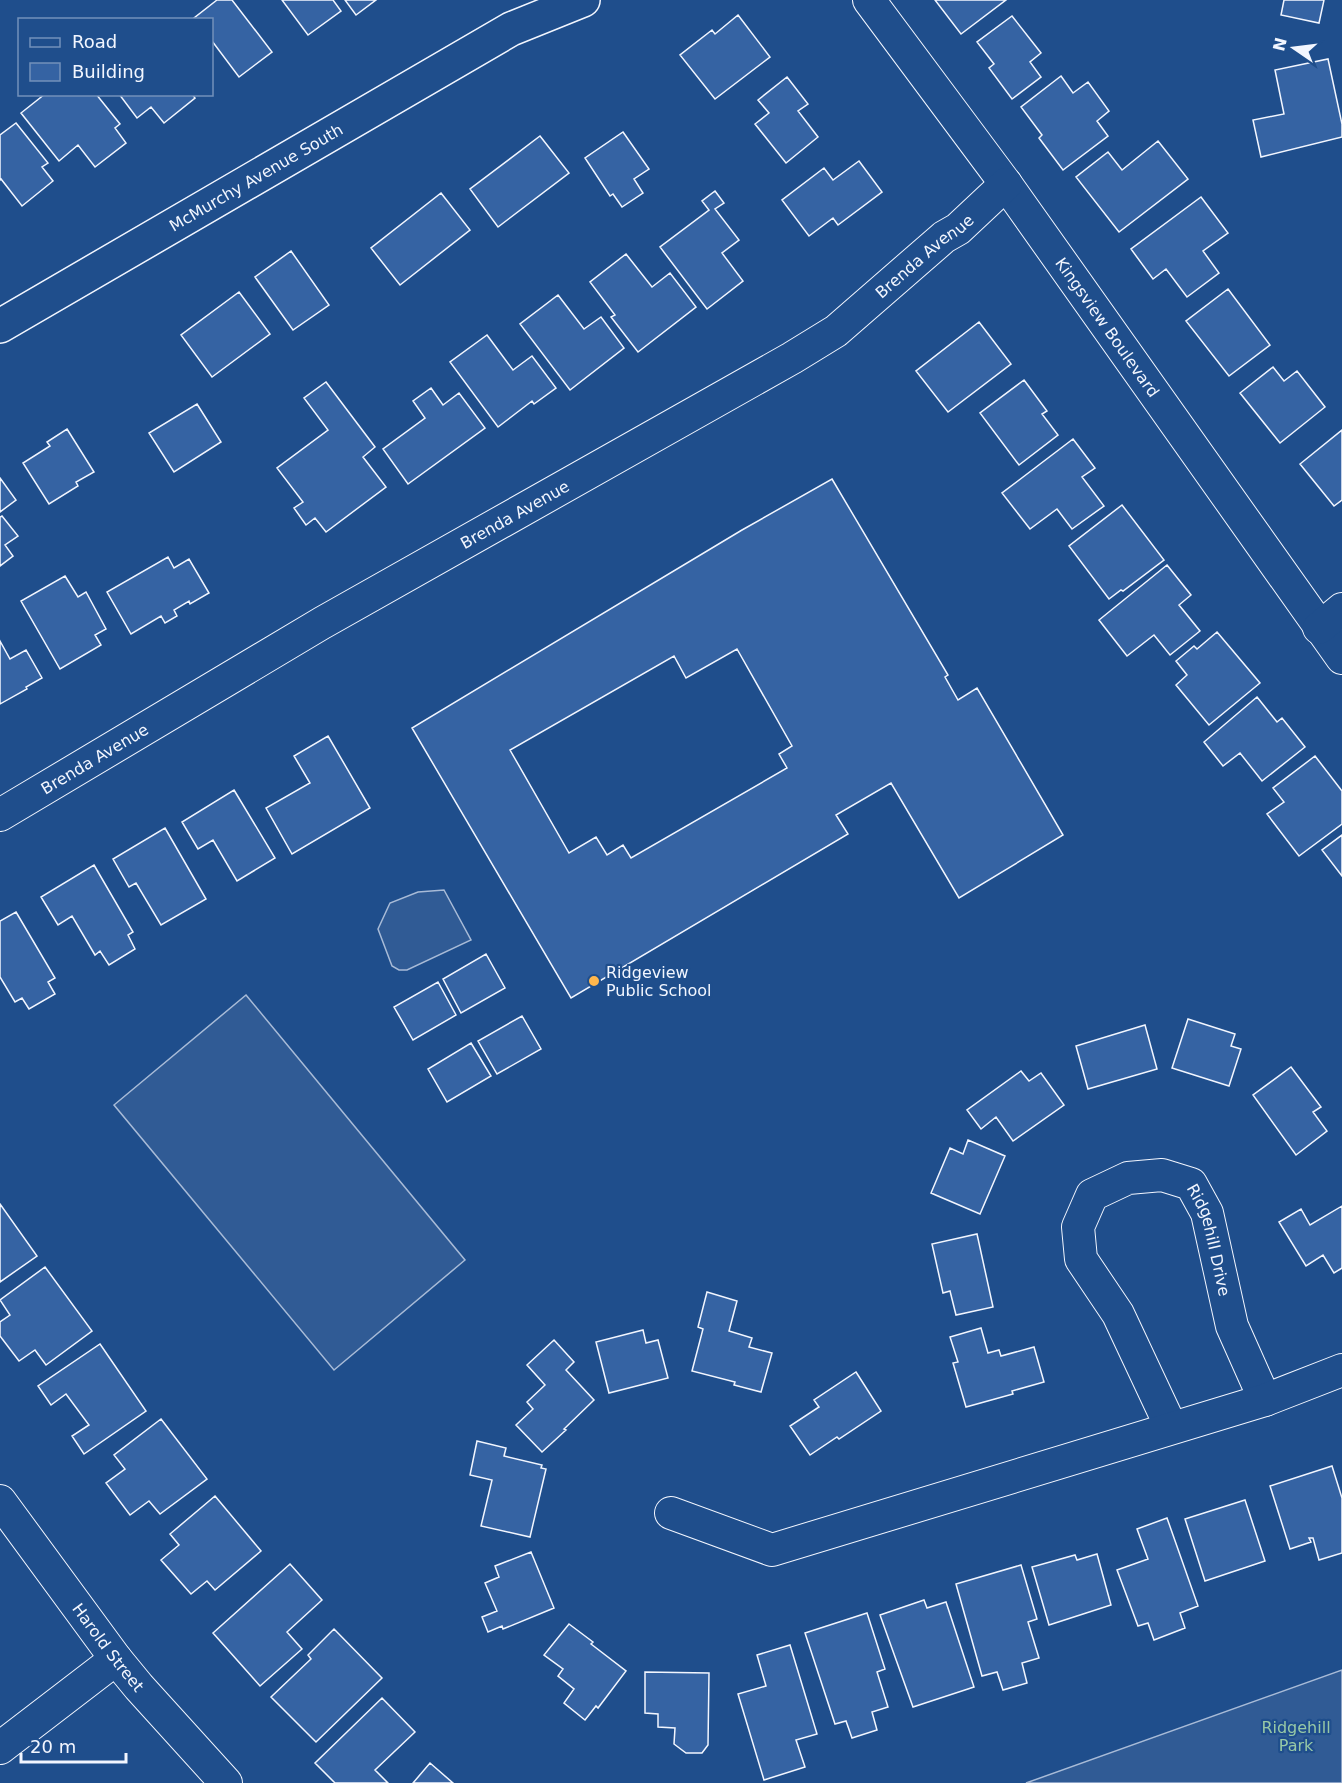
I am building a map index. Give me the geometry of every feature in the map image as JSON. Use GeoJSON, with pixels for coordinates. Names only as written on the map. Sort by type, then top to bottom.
{"type":"FeatureCollection","features":[{"type":"Feature","properties":{"kind":"street","name":"McMurchy Avenue South"},"geometry":{"type":"LineString","coordinates":[[511,29],[545,0]]}},
{"type":"Feature","properties":{"kind":"street","name":"McMurchy Avenue South"},"geometry":{"type":"LineString","coordinates":[[0,326],[511,29],[584,0]]}},
{"type":"Feature","properties":{"kind":"street","name":"Kingsview Boulevard"},"geometry":{"type":"LineString","coordinates":[[868,0],[1331,619],[1342,658]]}},
{"type":"Feature","properties":{"kind":"street","name":"Brenda Avenue"},"geometry":{"type":"LineString","coordinates":[[0,815],[322,623],[836,331],[944,237],[958,229],[1006,184]]}},
{"type":"Feature","properties":{"kind":"street","name":"Ridgehill Drive"},"geometry":{"type":"LineString","coordinates":[[1171,1427],[1118,1314],[1081,1259],[1078,1227],[1092,1195],[1128,1178],[1162,1175],[1191,1184],[1207,1214],[1232,1326],[1265,1400]]}},
{"type":"Feature","properties":{"kind":"street"},"geometry":{"type":"LineString","coordinates":[[671,1513],[772,1550],[1265,1400],[1342,1371]]}},
{"type":"Feature","properties":{"kind":"street","name":"Harold Street"},"geometry":{"type":"LineString","coordinates":[[0,1501],[116,1659],[226,1783]]}},
{"type":"Feature","properties":{"kind":"street"},"geometry":{"type":"LineString","coordinates":[[0,1748],[116,1659]]}},
{"type":"Feature","properties":{"kind":"shaded area"},"geometry":{"type":"Polygon","coordinates":[[[444,890],[471,940],[407,970],[399,970],[392,966],[378,929],[390,903],[418,892],[444,890]]]}},
{"type":"Feature","properties":{"kind":"shaded area"},"geometry":{"type":"Polygon","coordinates":[[[246,995],[465,1260],[334,1370],[114,1105],[246,995]]]}},
{"type":"Feature","properties":{"kind":"shaded area","name":"Ridgehill Park"},"geometry":{"type":"Polygon","coordinates":[[[1342,1670],[1342,1783],[1026,1783],[1342,1670]]]}},
{"type":"Feature","properties":{"kind":"building"},"geometry":{"type":"Polygon","coordinates":[[[217,0],[232,0],[272,52],[239,77],[213,42],[213,18],[194,18],[217,0]]]}},
{"type":"Feature","properties":{"kind":"building"},"geometry":{"type":"Polygon","coordinates":[[[282,0],[333,0],[341,11],[308,35],[282,0]]]}},
{"type":"Feature","properties":{"kind":"building"},"geometry":{"type":"Polygon","coordinates":[[[345,0],[376,0],[356,15],[345,0]]]}},
{"type":"Feature","properties":{"kind":"building"},"geometry":{"type":"Polygon","coordinates":[[[935,0],[1006,0],[961,34],[935,0]]]}},
{"type":"Feature","properties":{"kind":"building"},"geometry":{"type":"Polygon","coordinates":[[[1284,0],[1324,0],[1319,23],[1281,15],[1284,0]]]}},
{"type":"Feature","properties":{"kind":"building"},"geometry":{"type":"Polygon","coordinates":[[[738,15],[770,57],[715,99],[680,55],[712,30],[715,34],[738,15]]]}},
{"type":"Feature","properties":{"kind":"building"},"geometry":{"type":"Polygon","coordinates":[[[1012,16],[1041,53],[1030,62],[1041,77],[1012,99],[989,68],[994,64],[977,42],[1012,16]]]}},
{"type":"Feature","properties":{"kind":"building"},"geometry":{"type":"Polygon","coordinates":[[[1328,59],[1342,124],[1342,137],[1261,157],[1253,120],[1284,114],[1275,70],[1328,59]]]}},
{"type":"Feature","properties":{"kind":"building"},"geometry":{"type":"Polygon","coordinates":[[[1061,76],[1073,93],[1088,82],[1109,111],[1097,121],[1108,136],[1063,170],[1039,138],[1042,135],[1021,107],[1061,76]]]}},
{"type":"Feature","properties":{"kind":"building"},"geometry":{"type":"Polygon","coordinates":[[[787,77],[808,104],[798,111],[818,137],[786,163],[755,124],[769,113],[758,100],[787,77]]]}},
{"type":"Feature","properties":{"kind":"building"},"geometry":{"type":"Polygon","coordinates":[[[42,96],[98,96],[120,124],[115,128],[126,143],[95,167],[78,145],[59,161],[21,113],[42,96]]]}},
{"type":"Feature","properties":{"kind":"building"},"geometry":{"type":"Polygon","coordinates":[[[120,96],[194,96],[195,98],[164,123],[151,107],[137,118],[120,96]]]}},
{"type":"Feature","properties":{"kind":"building"},"geometry":{"type":"Polygon","coordinates":[[[16,123],[48,163],[42,167],[53,181],[22,206],[0,180],[0,135],[16,123]]]}},
{"type":"Feature","properties":{"kind":"building"},"geometry":{"type":"Polygon","coordinates":[[[623,132],[649,169],[634,179],[643,193],[622,207],[613,194],[610,196],[585,158],[623,132]]]}},
{"type":"Feature","properties":{"kind":"building"},"geometry":{"type":"Polygon","coordinates":[[[540,136],[569,173],[498,227],[470,189],[540,136]]]}},
{"type":"Feature","properties":{"kind":"building"},"geometry":{"type":"Polygon","coordinates":[[[1158,141],[1188,179],[1119,232],[1076,177],[1108,152],[1122,170],[1158,141]]]}},
{"type":"Feature","properties":{"kind":"building"},"geometry":{"type":"Polygon","coordinates":[[[859,161],[882,192],[838,225],[833,218],[809,236],[782,200],[824,168],[833,180],[859,161]]]}},
{"type":"Feature","properties":{"kind":"building"},"geometry":{"type":"Polygon","coordinates":[[[715,191],[724,203],[715,209],[739,240],[722,253],[743,281],[707,309],[660,247],[709,210],[702,201],[715,191]]]}},
{"type":"Feature","properties":{"kind":"building"},"geometry":{"type":"Polygon","coordinates":[[[441,193],[470,230],[400,285],[371,248],[441,193]]]}},
{"type":"Feature","properties":{"kind":"building"},"geometry":{"type":"Polygon","coordinates":[[[1201,197],[1228,233],[1203,251],[1219,273],[1187,297],[1166,269],[1153,279],[1131,249],[1201,197]]]}},
{"type":"Feature","properties":{"kind":"building"},"geometry":{"type":"Polygon","coordinates":[[[291,251],[329,305],[293,330],[255,277],[291,251]]]}},
{"type":"Feature","properties":{"kind":"building"},"geometry":{"type":"Polygon","coordinates":[[[626,254],[652,287],[670,273],[696,307],[638,352],[611,317],[615,315],[590,282],[626,254]]]}},
{"type":"Feature","properties":{"kind":"building"},"geometry":{"type":"Polygon","coordinates":[[[1228,289],[1270,345],[1229,376],[1186,321],[1228,289]]]}},
{"type":"Feature","properties":{"kind":"building"},"geometry":{"type":"Polygon","coordinates":[[[239,292],[270,334],[212,377],[181,335],[239,292]]]}},
{"type":"Feature","properties":{"kind":"building"},"geometry":{"type":"Polygon","coordinates":[[[558,295],[584,329],[601,317],[624,348],[570,390],[520,324],[558,295]]]}},
{"type":"Feature","properties":{"kind":"building"},"geometry":{"type":"Polygon","coordinates":[[[979,322],[1011,364],[948,412],[916,371],[979,322]]]}},
{"type":"Feature","properties":{"kind":"building"},"geometry":{"type":"Polygon","coordinates":[[[487,335],[513,370],[532,356],[556,388],[534,404],[532,401],[498,427],[450,362],[487,335]]]}},
{"type":"Feature","properties":{"kind":"building"},"geometry":{"type":"Polygon","coordinates":[[[1273,367],[1284,381],[1297,371],[1325,407],[1280,443],[1240,393],[1273,367]]]}},
{"type":"Feature","properties":{"kind":"building"},"geometry":{"type":"Polygon","coordinates":[[[1024,380],[1047,411],[1042,414],[1058,435],[1019,465],[980,413],[1024,380]]]}},
{"type":"Feature","properties":{"kind":"building"},"geometry":{"type":"Polygon","coordinates":[[[326,382],[375,447],[363,457],[386,487],[326,532],[315,518],[306,525],[294,508],[303,502],[277,468],[328,430],[304,398],[326,382]]]}},
{"type":"Feature","properties":{"kind":"building"},"geometry":{"type":"Polygon","coordinates":[[[431,388],[443,405],[459,393],[485,428],[408,484],[383,449],[425,418],[413,401],[431,388]]]}},
{"type":"Feature","properties":{"kind":"building"},"geometry":{"type":"Polygon","coordinates":[[[197,404],[221,442],[174,472],[149,433],[197,404]]]}},
{"type":"Feature","properties":{"kind":"building"},"geometry":{"type":"Polygon","coordinates":[[[67,429],[94,472],[76,482],[78,486],[49,504],[23,463],[50,446],[47,442],[67,429]]]}},
{"type":"Feature","properties":{"kind":"building"},"geometry":{"type":"Polygon","coordinates":[[[1342,430],[1342,500],[1334,506],[1300,464],[1342,430]]]}},
{"type":"Feature","properties":{"kind":"building"},"geometry":{"type":"Polygon","coordinates":[[[1073,439],[1095,468],[1082,477],[1104,506],[1072,529],[1057,509],[1030,529],[1002,493],[1073,439]]]}},
{"type":"Feature","properties":{"kind":"building"},"geometry":{"type":"Polygon","coordinates":[[[0,478],[16,500],[0,512],[0,478]]]}},
{"type":"Feature","properties":{"kind":"building"},"geometry":{"type":"Polygon","coordinates":[[[832,479],[948,675],[945,677],[958,700],[977,688],[1063,835],[959,898],[891,783],[836,815],[848,834],[571,998],[412,728],[742,530],[832,479]],[[737,649],[686,678],[674,656],[510,750],[569,853],[596,837],[607,855],[623,845],[631,858],[787,768],[779,754],[792,746],[737,649]]]}},
{"type":"Feature","properties":{"kind":"building"},"geometry":{"type":"Polygon","coordinates":[[[1122,505],[1164,560],[1109,599],[1069,546],[1122,505]]]}},
{"type":"Feature","properties":{"kind":"building"},"geometry":{"type":"Polygon","coordinates":[[[2,516],[18,536],[5,545],[13,556],[0,566],[0,517],[2,516]]]}},
{"type":"Feature","properties":{"kind":"building"},"geometry":{"type":"Polygon","coordinates":[[[168,557],[174,568],[189,559],[209,593],[174,610],[177,616],[165,623],[161,616],[131,634],[107,592],[168,557]]]}},
{"type":"Feature","properties":{"kind":"building"},"geometry":{"type":"Polygon","coordinates":[[[1167,565],[1191,595],[1179,605],[1200,631],[1170,655],[1154,635],[1127,656],[1099,620],[1167,565]]]}},
{"type":"Feature","properties":{"kind":"building"},"geometry":{"type":"Polygon","coordinates":[[[65,576],[78,597],[86,592],[106,629],[95,635],[101,645],[60,669],[21,601],[65,576]]]}},
{"type":"Feature","properties":{"kind":"building"},"geometry":{"type":"Polygon","coordinates":[[[1217,632],[1260,683],[1209,725],[1176,685],[1187,675],[1176,661],[1194,646],[1197,649],[1217,632]]]}},
{"type":"Feature","properties":{"kind":"building"},"geometry":{"type":"Polygon","coordinates":[[[0,641],[10,659],[26,650],[42,678],[0,704],[0,641]]]}},
{"type":"Feature","properties":{"kind":"building"},"geometry":{"type":"Polygon","coordinates":[[[1257,697],[1277,722],[1282,718],[1305,747],[1262,781],[1240,753],[1223,766],[1204,742],[1257,697]]]}},
{"type":"Feature","properties":{"kind":"building"},"geometry":{"type":"Polygon","coordinates":[[[328,736],[370,808],[292,854],[266,808],[310,783],[294,756],[328,736]]]}},
{"type":"Feature","properties":{"kind":"building"},"geometry":{"type":"Polygon","coordinates":[[[1315,756],[1342,791],[1342,824],[1299,856],[1267,814],[1284,802],[1273,788],[1315,756]]]}},
{"type":"Feature","properties":{"kind":"building"},"geometry":{"type":"Polygon","coordinates":[[[234,790],[275,858],[237,881],[213,840],[198,849],[182,822],[234,790]]]}},
{"type":"Feature","properties":{"kind":"building"},"geometry":{"type":"Polygon","coordinates":[[[165,828],[206,899],[161,925],[136,883],[129,887],[113,859],[165,828]]]}},
{"type":"Feature","properties":{"kind":"building"},"geometry":{"type":"Polygon","coordinates":[[[1342,835],[1342,876],[1322,850],[1342,835]]]}},
{"type":"Feature","properties":{"kind":"building"},"geometry":{"type":"Polygon","coordinates":[[[94,865],[133,932],[128,935],[135,949],[109,965],[100,951],[95,955],[72,916],[58,925],[41,897],[94,865]]]}},
{"type":"Feature","properties":{"kind":"building"},"geometry":{"type":"Polygon","coordinates":[[[16,912],[55,978],[48,982],[55,994],[29,1009],[22,998],[15,1002],[0,977],[0,921],[16,912]]]}},
{"type":"Feature","properties":{"kind":"building"},"geometry":{"type":"Polygon","coordinates":[[[486,954],[505,988],[461,1013],[443,979],[486,954]]]}},
{"type":"Feature","properties":{"kind":"building"},"geometry":{"type":"Polygon","coordinates":[[[438,982],[456,1015],[413,1040],[394,1007],[438,982]]]}},
{"type":"Feature","properties":{"kind":"building"},"geometry":{"type":"Polygon","coordinates":[[[522,1016],[541,1049],[497,1074],[478,1041],[522,1016]]]}},
{"type":"Feature","properties":{"kind":"building"},"geometry":{"type":"Polygon","coordinates":[[[1188,1019],[1235,1034],[1231,1046],[1241,1049],[1229,1086],[1172,1068],[1188,1019]]]}},
{"type":"Feature","properties":{"kind":"building"},"geometry":{"type":"Polygon","coordinates":[[[1145,1025],[1157,1069],[1088,1089],[1076,1046],[1145,1025]]]}},
{"type":"Feature","properties":{"kind":"building"},"geometry":{"type":"Polygon","coordinates":[[[471,1043],[491,1076],[447,1102],[428,1069],[471,1043]]]}},
{"type":"Feature","properties":{"kind":"building"},"geometry":{"type":"Polygon","coordinates":[[[1291,1067],[1321,1107],[1313,1112],[1327,1131],[1296,1155],[1253,1095],[1291,1067]]]}},
{"type":"Feature","properties":{"kind":"building"},"geometry":{"type":"Polygon","coordinates":[[[1021,1071],[1029,1081],[1041,1073],[1064,1105],[1013,1141],[996,1117],[981,1129],[967,1110],[1021,1071]]]}},
{"type":"Feature","properties":{"kind":"building"},"geometry":{"type":"Polygon","coordinates":[[[968,1140],[1005,1156],[980,1214],[931,1193],[950,1148],[963,1154],[968,1140]]]}},
{"type":"Feature","properties":{"kind":"building"},"geometry":{"type":"Polygon","coordinates":[[[0,1204],[37,1256],[0,1282],[0,1204]]]}},
{"type":"Feature","properties":{"kind":"building"},"geometry":{"type":"Polygon","coordinates":[[[1342,1206],[1342,1268],[1334,1273],[1323,1255],[1306,1266],[1279,1222],[1301,1209],[1310,1225],[1342,1206]]]}},
{"type":"Feature","properties":{"kind":"building"},"geometry":{"type":"Polygon","coordinates":[[[977,1234],[993,1307],[956,1315],[950,1291],[943,1293],[932,1244],[977,1234]]]}},
{"type":"Feature","properties":{"kind":"building"},"geometry":{"type":"Polygon","coordinates":[[[45,1267],[92,1331],[46,1365],[35,1350],[19,1361],[0,1336],[0,1322],[10,1315],[0,1300],[45,1267]]]}},
{"type":"Feature","properties":{"kind":"building"},"geometry":{"type":"Polygon","coordinates":[[[707,1292],[737,1301],[729,1331],[752,1338],[749,1347],[772,1353],[761,1392],[734,1385],[735,1382],[692,1371],[703,1329],[698,1327],[707,1292]]]}},
{"type":"Feature","properties":{"kind":"building"},"geometry":{"type":"Polygon","coordinates":[[[981,1328],[988,1353],[999,1350],[1001,1356],[1034,1347],[1044,1382],[1012,1391],[1013,1394],[966,1407],[953,1363],[958,1362],[950,1337],[981,1328]]]}},
{"type":"Feature","properties":{"kind":"building"},"geometry":{"type":"Polygon","coordinates":[[[643,1330],[646,1343],[658,1340],[668,1378],[609,1393],[596,1342],[643,1330]]]}},
{"type":"Feature","properties":{"kind":"building"},"geometry":{"type":"Polygon","coordinates":[[[554,1340],[574,1362],[566,1370],[594,1400],[542,1452],[516,1425],[533,1409],[527,1402],[545,1385],[527,1365],[554,1340]]]}},
{"type":"Feature","properties":{"kind":"building"},"geometry":{"type":"Polygon","coordinates":[[[100,1344],[146,1411],[84,1454],[72,1436],[89,1425],[66,1394],[51,1405],[38,1386],[100,1344]]]}},
{"type":"Feature","properties":{"kind":"building"},"geometry":{"type":"Polygon","coordinates":[[[856,1372],[881,1411],[810,1455],[790,1426],[819,1407],[814,1400],[856,1372]]]}},
{"type":"Feature","properties":{"kind":"building"},"geometry":{"type":"Polygon","coordinates":[[[161,1419],[207,1479],[160,1514],[149,1501],[130,1515],[106,1483],[125,1469],[114,1455],[161,1419]]]}},
{"type":"Feature","properties":{"kind":"building"},"geometry":{"type":"Polygon","coordinates":[[[477,1441],[506,1448],[504,1456],[542,1465],[541,1468],[546,1469],[530,1537],[481,1526],[492,1480],[470,1475],[477,1441]]]}},
{"type":"Feature","properties":{"kind":"building"},"geometry":{"type":"Polygon","coordinates":[[[1332,1466],[1342,1498],[1342,1553],[1319,1560],[1313,1538],[1309,1538],[1311,1542],[1290,1549],[1270,1486],[1332,1466]]]}},
{"type":"Feature","properties":{"kind":"building"},"geometry":{"type":"Polygon","coordinates":[[[215,1496],[261,1551],[215,1590],[207,1581],[191,1594],[161,1560],[179,1545],[170,1534],[215,1496]]]}},
{"type":"Feature","properties":{"kind":"building"},"geometry":{"type":"Polygon","coordinates":[[[1245,1500],[1265,1561],[1205,1581],[1185,1519],[1245,1500]]]}},
{"type":"Feature","properties":{"kind":"building"},"geometry":{"type":"Polygon","coordinates":[[[1167,1518],[1198,1606],[1180,1613],[1185,1628],[1154,1640],[1148,1623],[1138,1626],[1117,1570],[1148,1559],[1137,1529],[1167,1518]]]}},
{"type":"Feature","properties":{"kind":"building"},"geometry":{"type":"Polygon","coordinates":[[[531,1552],[554,1608],[503,1629],[502,1626],[488,1632],[482,1617],[497,1611],[485,1583],[499,1577],[495,1566],[531,1552]]]}},
{"type":"Feature","properties":{"kind":"building"},"geometry":{"type":"Polygon","coordinates":[[[1097,1554],[1111,1605],[1049,1625],[1032,1567],[1075,1555],[1077,1560],[1097,1554]]]}},
{"type":"Feature","properties":{"kind":"building"},"geometry":{"type":"Polygon","coordinates":[[[290,1564],[322,1600],[287,1632],[302,1649],[260,1686],[213,1633],[290,1564]]]}},
{"type":"Feature","properties":{"kind":"building"},"geometry":{"type":"Polygon","coordinates":[[[1021,1565],[1037,1619],[1028,1622],[1039,1658],[1022,1663],[1027,1683],[1003,1690],[997,1672],[982,1676],[956,1584],[1021,1565]]]}},
{"type":"Feature","properties":{"kind":"building"},"geometry":{"type":"Polygon","coordinates":[[[924,1600],[927,1608],[946,1602],[974,1687],[913,1707],[880,1615],[924,1600]]]}},
{"type":"Feature","properties":{"kind":"building"},"geometry":{"type":"Polygon","coordinates":[[[867,1613],[885,1669],[877,1672],[888,1707],[872,1712],[877,1730],[852,1738],[846,1721],[835,1724],[805,1633],[867,1613]]]}},
{"type":"Feature","properties":{"kind":"building"},"geometry":{"type":"Polygon","coordinates":[[[569,1624],[626,1671],[598,1708],[596,1706],[585,1720],[564,1703],[574,1689],[558,1676],[563,1669],[544,1655],[569,1624]]]}},
{"type":"Feature","properties":{"kind":"building"},"geometry":{"type":"Polygon","coordinates":[[[334,1629],[382,1678],[316,1742],[271,1697],[311,1659],[308,1655],[334,1629]]]}},
{"type":"Feature","properties":{"kind":"building"},"geometry":{"type":"Polygon","coordinates":[[[790,1645],[817,1734],[796,1740],[805,1767],[764,1780],[738,1694],[766,1686],[757,1655],[790,1645]]]}},
{"type":"Feature","properties":{"kind":"building"},"geometry":{"type":"Polygon","coordinates":[[[645,1672],[709,1673],[708,1745],[702,1753],[686,1753],[674,1744],[675,1728],[658,1727],[658,1714],[645,1713],[645,1672]]]}},
{"type":"Feature","properties":{"kind":"building"},"geometry":{"type":"Polygon","coordinates":[[[382,1698],[415,1732],[375,1770],[388,1783],[335,1783],[315,1763],[382,1698]]]}},
{"type":"Feature","properties":{"kind":"building"},"geometry":{"type":"Polygon","coordinates":[[[430,1763],[453,1783],[413,1783],[430,1763]]]}},
{"type":"Feature","properties":{"kind":"place","name":"Ridgeview Public School"},"geometry":{"type":"Point","coordinates":[594,981]}}]}
